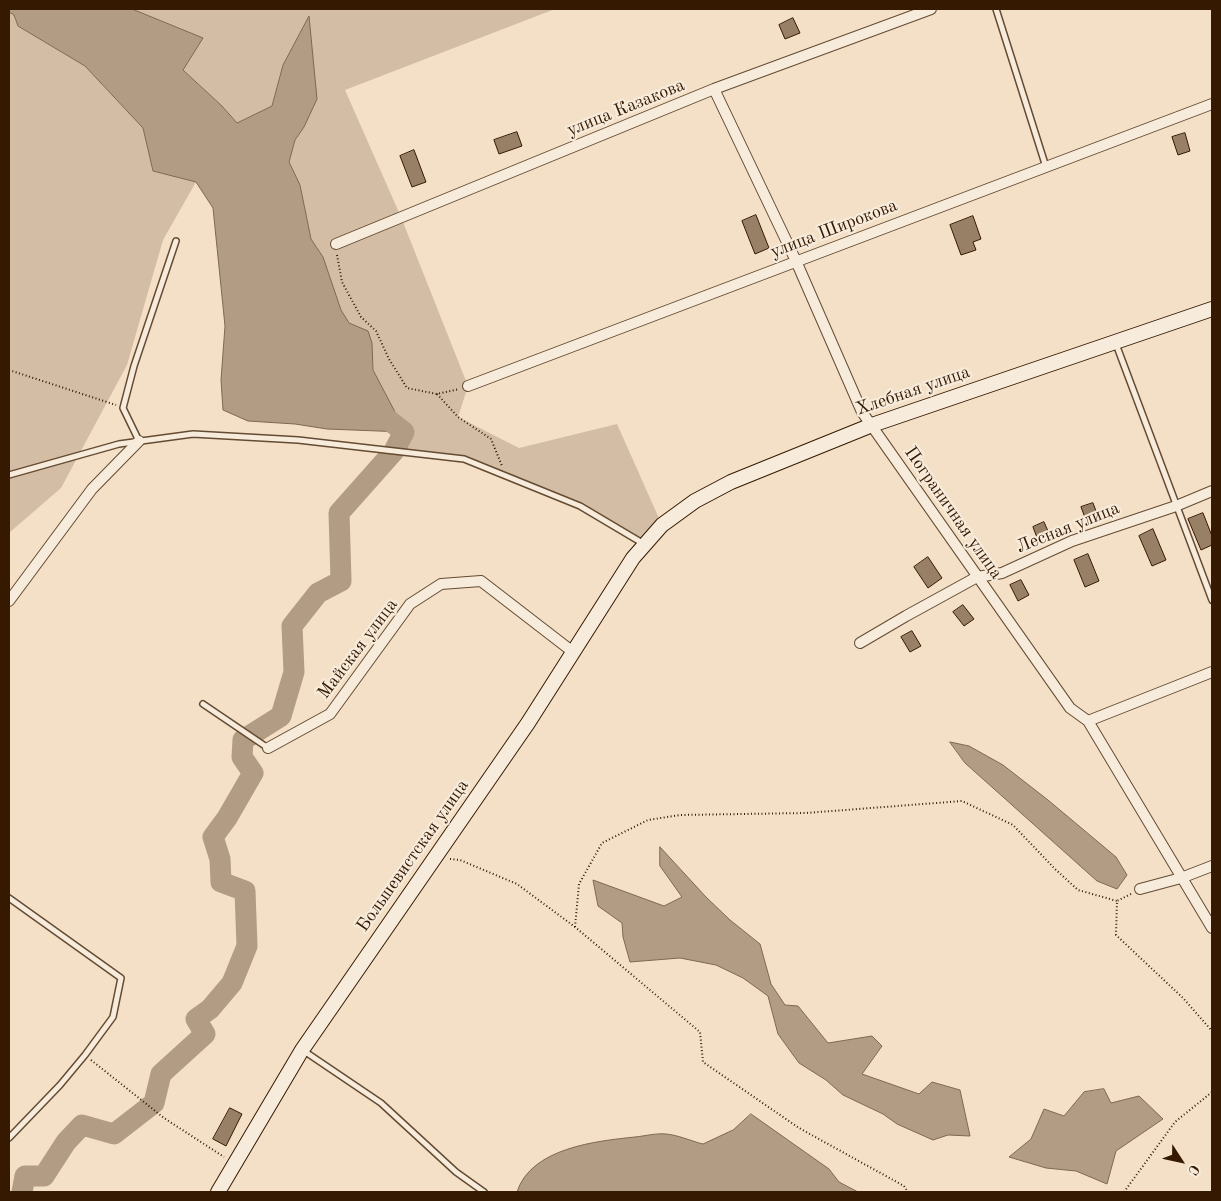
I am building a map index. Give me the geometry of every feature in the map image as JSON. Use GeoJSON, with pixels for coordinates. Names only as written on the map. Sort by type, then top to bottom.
{"type":"FeatureCollection","features":[{"type":"Feature","properties":{"kind":"street","name":"улица Казакова"},"geometry":{"type":"LineString","coordinates":[[336,244],[714,89],[931,9]]}},
{"type":"Feature","properties":{"kind":"street","name":"Пограничная улица"},"geometry":{"type":"LineString","coordinates":[[714,89],[796,261],[862,412],[1070,708],[1088,721],[1212,928]]}},
{"type":"Feature","properties":{"kind":"street","name":"улица Широкова"},"geometry":{"type":"LineString","coordinates":[[468,386],[1212,104]]}},
{"type":"Feature","properties":{"kind":"street","name":"Хлебная улица"},"geometry":{"type":"LineString","coordinates":[[645,544],[662,525],[695,501],[731,482],[872,425],[1212,309]]}},
{"type":"Feature","properties":{"kind":"street"},"geometry":{"type":"LineString","coordinates":[[9,601],[92,489],[139,441]]}},
{"type":"Feature","properties":{"kind":"street","name":"Лесная улица"},"geometry":{"type":"LineString","coordinates":[[860,643],[977,577],[1002,573],[1072,541],[1176,506],[1212,491]]}},
{"type":"Feature","properties":{"kind":"street","name":"Большевистская улица"},"geometry":{"type":"LineString","coordinates":[[218,1192],[302,1050],[528,723],[633,558],[645,544]]}},
{"type":"Feature","properties":{"kind":"street","name":"Майская улица"},"geometry":{"type":"LineString","coordinates":[[268,748],[330,714],[410,604],[442,584],[481,581],[573,652]]}},
{"type":"Feature","properties":{"kind":"street"},"geometry":{"type":"LineString","coordinates":[[1088,721],[1212,672]]}},
{"type":"Feature","properties":{"kind":"street"},"geometry":{"type":"LineString","coordinates":[[1140,889],[1181,878],[1212,866]]}},
{"type":"Feature","properties":{"kind":"lane"},"geometry":{"type":"LineString","coordinates":[[996,9],[1046,167]]}},
{"type":"Feature","properties":{"kind":"lane"},"geometry":{"type":"LineString","coordinates":[[139,441],[123,408],[134,366],[176,241]]}},
{"type":"Feature","properties":{"kind":"lane"},"geometry":{"type":"LineString","coordinates":[[1115,342],[1212,600]]}},
{"type":"Feature","properties":{"kind":"lane"},"geometry":{"type":"LineString","coordinates":[[9,475],[119,444],[193,434],[298,440],[464,459],[580,506],[645,544]]}},
{"type":"Feature","properties":{"kind":"lane"},"geometry":{"type":"LineString","coordinates":[[203,704],[268,748]]}},
{"type":"Feature","properties":{"kind":"lane"},"geometry":{"type":"LineString","coordinates":[[9,898],[121,978],[113,1017],[60,1085],[9,1138]]}},
{"type":"Feature","properties":{"kind":"lane"},"geometry":{"type":"LineString","coordinates":[[302,1050],[381,1103],[456,1172],[484,1192]]}},
{"type":"Feature","properties":{"kind":"path"},"geometry":{"type":"LineString","coordinates":[[336,244],[342,282],[361,317],[376,331],[407,388],[437,394],[468,386]]}},
{"type":"Feature","properties":{"kind":"path"},"geometry":{"type":"LineString","coordinates":[[9,370],[123,408]]}},
{"type":"Feature","properties":{"kind":"path"},"geometry":{"type":"LineString","coordinates":[[437,394],[458,417],[491,439],[506,476]]}},
{"type":"Feature","properties":{"kind":"path"},"geometry":{"type":"LineString","coordinates":[[575,927],[579,884],[602,843],[648,820],[680,815],[806,813],[962,801],[1013,825],[1078,890],[1117,901],[1140,889]]}},
{"type":"Feature","properties":{"kind":"path"},"geometry":{"type":"LineString","coordinates":[[436,857],[460,860],[517,884],[575,927],[700,1032],[703,1062],[799,1128],[904,1186],[908,1192]]}},
{"type":"Feature","properties":{"kind":"path"},"geometry":{"type":"LineString","coordinates":[[1117,901],[1116,935],[1183,998],[1212,1031]]}},
{"type":"Feature","properties":{"kind":"path"},"geometry":{"type":"LineString","coordinates":[[85,1055],[164,1118],[235,1164]]}},
{"type":"Feature","properties":{"kind":"path"},"geometry":{"type":"LineString","coordinates":[[1124,1192],[1175,1122],[1212,1092]]}},
{"type":"Feature","properties":{"kind":"shaded area"},"geometry":{"type":"Polygon","coordinates":[[[9,9],[132,9],[203,38],[183,70],[222,106],[237,123],[272,106],[283,65],[309,16],[317,99],[304,127],[295,140],[289,162],[300,185],[311,239],[323,257],[341,310],[349,323],[368,331],[372,343],[373,370],[404,432],[327,429],[295,424],[248,421],[223,410],[221,380],[225,326],[213,208],[196,182],[153,171],[143,128],[85,66],[18,26],[14,15],[9,12],[9,9]]]}},
{"type":"Feature","properties":{"kind":"shaded area"},"geometry":{"type":"Polygon","coordinates":[[[132,9],[555,9],[345,90],[401,217],[468,386],[458,417],[519,448],[617,424],[662,525],[645,544],[580,506],[464,459],[394,451],[404,432],[373,370],[372,343],[349,323],[341,311],[323,257],[311,239],[300,185],[289,162],[295,140],[304,127],[309,17],[283,65],[272,106],[237,123],[222,106],[183,70],[202,38],[132,9]]]}},
{"type":"Feature","properties":{"kind":"shaded area"},"geometry":{"type":"Polygon","coordinates":[[[9,12],[14,15],[18,26],[85,66],[143,128],[153,171],[196,182],[163,240],[127,365],[61,488],[9,533],[9,12]]]}},
{"type":"Feature","properties":{"kind":"shaded area"},"geometry":{"type":"Polygon","coordinates":[[[950,742],[969,746],[1003,765],[1116,857],[1127,875],[1117,889],[1097,881],[965,763],[950,742]]]}},
{"type":"Feature","properties":{"kind":"shaded area"},"geometry":{"type":"Polygon","coordinates":[[[660,847],[706,897],[730,920],[760,944],[771,984],[785,1005],[798,1006],[828,1043],[872,1036],[882,1046],[862,1074],[919,1094],[932,1082],[960,1090],[970,1136],[948,1135],[933,1140],[897,1124],[883,1114],[843,1095],[826,1080],[799,1063],[778,1034],[768,996],[743,978],[716,965],[680,958],[630,962],[623,937],[622,923],[598,906],[593,880],[664,906],[682,897],[660,866],[660,847]]]}},
{"type":"Feature","properties":{"kind":"shaded area"},"geometry":{"type":"Polygon","coordinates":[[[1104,1089],[1111,1103],[1139,1096],[1163,1119],[1116,1151],[1107,1184],[1076,1171],[1046,1168],[1009,1157],[1031,1139],[1044,1109],[1064,1116],[1084,1092],[1104,1089]]]}},
{"type":"Feature","properties":{"kind":"shaded area"},"geometry":{"type":"Polygon","coordinates":[[[751,1114],[829,1169],[839,1182],[858,1192],[517,1192],[524,1177],[536,1165],[550,1156],[567,1150],[602,1141],[658,1134],[675,1136],[703,1144],[733,1130],[751,1114]]]}},
{"type":"Feature","properties":{"kind":"building"},"geometry":{"type":"Polygon","coordinates":[[[793,18],[800,33],[785,39],[779,25],[793,18]]]}},
{"type":"Feature","properties":{"kind":"building"},"geometry":{"type":"Polygon","coordinates":[[[517,132],[522,146],[499,154],[494,140],[517,132]]]}},
{"type":"Feature","properties":{"kind":"building"},"geometry":{"type":"Polygon","coordinates":[[[1185,133],[1190,151],[1178,155],[1172,137],[1185,133]]]}},
{"type":"Feature","properties":{"kind":"building"},"geometry":{"type":"Polygon","coordinates":[[[414,150],[426,182],[412,187],[400,156],[414,150]]]}},
{"type":"Feature","properties":{"kind":"building"},"geometry":{"type":"Polygon","coordinates":[[[756,215],[769,248],[755,254],[742,221],[756,215]]]}},
{"type":"Feature","properties":{"kind":"building"},"geometry":{"type":"Polygon","coordinates":[[[973,216],[981,239],[973,242],[976,250],[961,255],[950,225],[973,216]]]}},
{"type":"Feature","properties":{"kind":"building"},"geometry":{"type":"Polygon","coordinates":[[[1093,503],[1099,519],[1087,523],[1081,507],[1093,503]]]}},
{"type":"Feature","properties":{"kind":"building"},"geometry":{"type":"Polygon","coordinates":[[[1203,513],[1212,536],[1212,545],[1201,550],[1188,519],[1203,513]]]}},
{"type":"Feature","properties":{"kind":"building"},"geometry":{"type":"Polygon","coordinates":[[[1044,522],[1051,538],[1039,543],[1033,527],[1044,522]]]}},
{"type":"Feature","properties":{"kind":"building"},"geometry":{"type":"Polygon","coordinates":[[[1153,529],[1166,560],[1152,566],[1139,536],[1153,529]]]}},
{"type":"Feature","properties":{"kind":"building"},"geometry":{"type":"Polygon","coordinates":[[[1088,554],[1099,581],[1085,587],[1074,560],[1088,554]]]}},
{"type":"Feature","properties":{"kind":"building"},"geometry":{"type":"Polygon","coordinates":[[[928,557],[942,578],[928,588],[914,567],[928,557]]]}},
{"type":"Feature","properties":{"kind":"building"},"geometry":{"type":"Polygon","coordinates":[[[1021,580],[1029,595],[1018,601],[1010,585],[1021,580]]]}},
{"type":"Feature","properties":{"kind":"building"},"geometry":{"type":"Polygon","coordinates":[[[963,605],[974,619],[964,626],[953,612],[963,605]]]}},
{"type":"Feature","properties":{"kind":"building"},"geometry":{"type":"Polygon","coordinates":[[[912,631],[921,646],[910,652],[901,637],[912,631]]]}},
{"type":"Feature","properties":{"kind":"building"},"geometry":{"type":"Polygon","coordinates":[[[230,1108],[242,1114],[226,1146],[213,1139],[230,1108]]]}},
{"type":"Feature","properties":{"kind":"waterway"},"geometry":{"type":"LineString","coordinates":[[22,1192],[25,1176],[44,1176],[66,1142],[82,1125],[114,1134],[154,1103],[161,1074],[205,1034],[196,1019],[210,1009],[232,983],[247,946],[245,891],[221,882],[220,859],[213,837],[227,818],[253,773],[242,757],[243,740],[281,716],[294,672],[292,626],[318,593],[341,581],[339,513],[394,451],[404,432],[381,414]]}}]}
